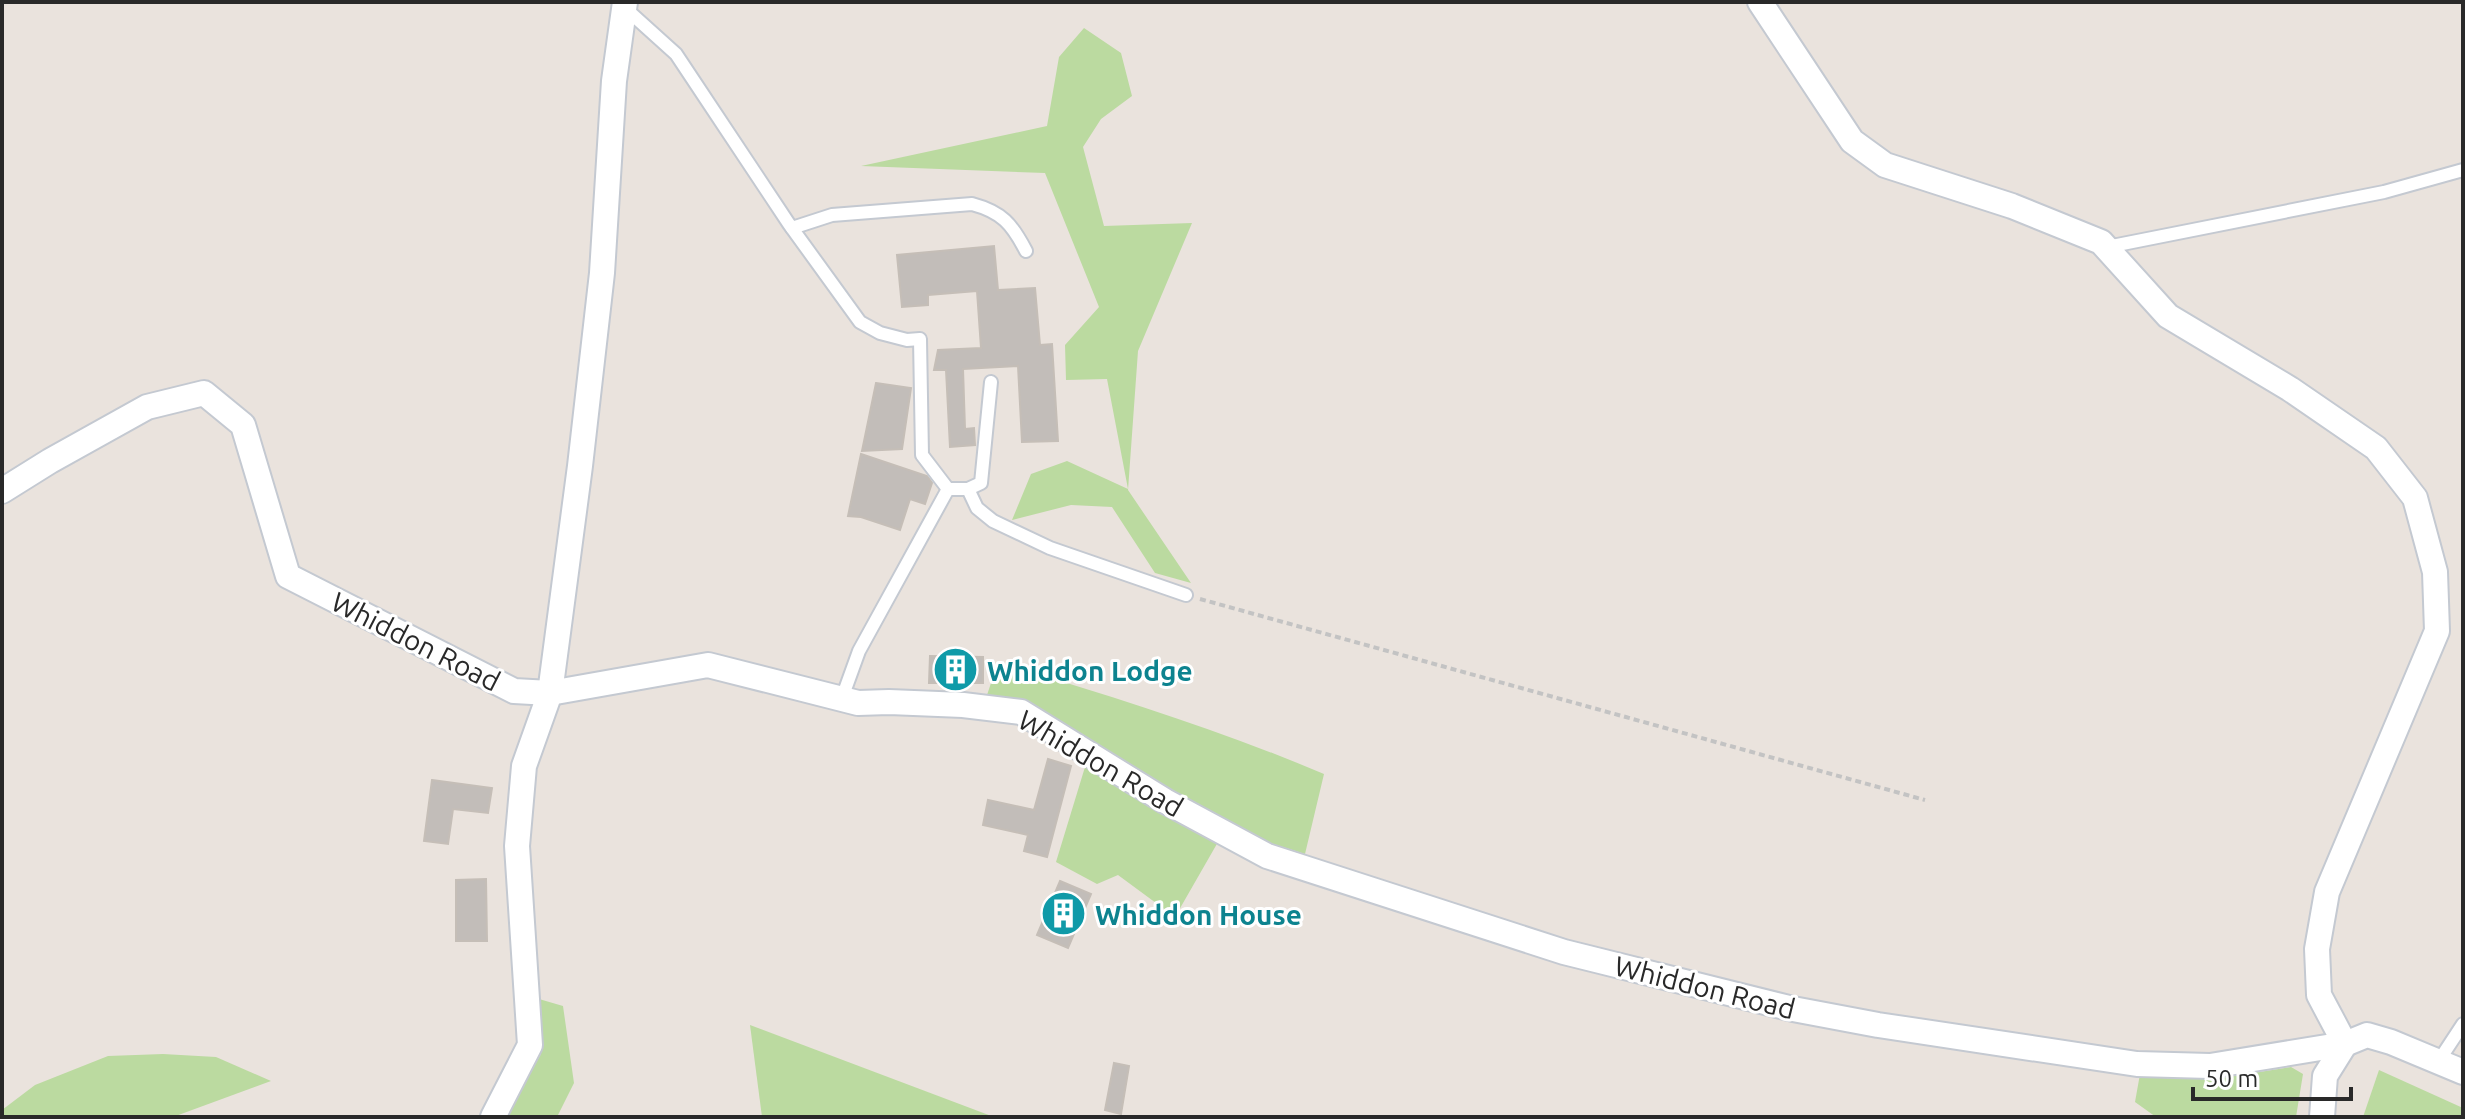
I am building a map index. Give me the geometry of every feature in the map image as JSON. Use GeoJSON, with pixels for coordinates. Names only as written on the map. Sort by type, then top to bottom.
{"type":"FeatureCollection","features":[{"type":"Feature","properties":{"kind":"street"},"geometry":{"type":"LineString","coordinates":[[1760,2],[1852,141],[1885,165],[2012,206],[2101,242],[2168,316],[2290,389],[2376,448],[2415,498],[2435,572],[2437,631],[2327,892],[2317,949],[2319,995],[2345,1044],[2325,1076],[2322,1117]]}},
{"type":"Feature","properties":{"kind":"street"},"geometry":{"type":"LineString","coordinates":[[493,1117],[530,1045],[517,846],[524,766],[550,693],[580,466],[602,273],[614,81],[624,4]]}},
{"type":"Feature","properties":{"kind":"street","name":"Whiddon Road"},"geometry":{"type":"LineString","coordinates":[[2,491],[147,407],[204,393],[243,425],[288,576],[514,691],[550,693],[708,665],[858,703],[963,705],[1021,712],[1165,801],[1267,856],[1564,952],[1793,1009],[2137,1064],[2210,1066],[2345,1044],[2367,1035],[2463,1072]]}},
{"type":"Feature","properties":{"kind":"lane"},"geometry":{"type":"LineString","coordinates":[[624,4],[676,54],[792,228],[860,322],[880,333],[907,340],[920,339],[922,455],[948,489]]}},
{"type":"Feature","properties":{"kind":"lane"},"geometry":{"type":"LineString","coordinates":[[2105,247],[2384,192],[2463,170]]}},
{"type":"Feature","properties":{"kind":"lane"},"geometry":{"type":"LineString","coordinates":[[792,228],[832,215],[972,204],[993,209],[1014,229],[1026,251]]}},
{"type":"Feature","properties":{"kind":"lane"},"geometry":{"type":"LineString","coordinates":[[948,489],[968,489],[981,483],[991,382]]}},
{"type":"Feature","properties":{"kind":"lane"},"geometry":{"type":"LineString","coordinates":[[842,698],[859,651],[948,489]]}},
{"type":"Feature","properties":{"kind":"lane"},"geometry":{"type":"LineString","coordinates":[[968,489],[977,508],[993,521],[1050,548],[1186,595]]}},
{"type":"Feature","properties":{"kind":"lane"},"geometry":{"type":"LineString","coordinates":[[2438,1062],[2463,1024]]}},
{"type":"Feature","properties":{"kind":"path"},"geometry":{"type":"LineString","coordinates":[[1186,595],[1925,800]]}},
{"type":"Feature","properties":{"kind":"green space"},"geometry":{"type":"Polygon","coordinates":[[[1084,28],[1121,53],[1132,96],[1101,119],[1083,147],[1104,226],[1192,223],[1138,351],[1128,490],[1191,583],[1155,573],[1112,507],[1071,505],[1012,520],[1031,474],[1067,461],[1128,489],[1107,379],[1066,380],[1065,345],[1099,307],[1045,173],[861,166],[1047,126],[1059,57],[1084,28]]]}},
{"type":"Feature","properties":{"kind":"green space"},"geometry":{"type":"Polygon","coordinates":[[[998,662],[1203,727],[1324,774],[1305,854],[1242,834],[1023,708],[987,695],[998,662]]]}},
{"type":"Feature","properties":{"kind":"green space"},"geometry":{"type":"Polygon","coordinates":[[[1085,767],[1218,842],[1175,917],[1118,875],[1097,884],[1056,862],[1085,767]]]}},
{"type":"Feature","properties":{"kind":"green space"},"geometry":{"type":"Polygon","coordinates":[[[539,999],[563,1006],[574,1083],[557,1117],[504,1117],[541,1054],[539,999]]]}},
{"type":"Feature","properties":{"kind":"green space"},"geometry":{"type":"Polygon","coordinates":[[[750,1025],[994,1117],[762,1117],[750,1025]]]}},
{"type":"Feature","properties":{"kind":"green space"},"geometry":{"type":"Polygon","coordinates":[[[163,1054],[216,1057],[271,1081],[173,1117],[2,1117],[2,1110],[35,1085],[108,1056],[163,1054]]]}},
{"type":"Feature","properties":{"kind":"green space"},"geometry":{"type":"Polygon","coordinates":[[[2291,1067],[2303,1074],[2296,1117],[2156,1117],[2135,1102],[2140,1074],[2215,1079],[2291,1067]]]}},
{"type":"Feature","properties":{"kind":"green space"},"geometry":{"type":"Polygon","coordinates":[[[2379,1070],[2463,1108],[2463,1117],[2363,1117],[2379,1070]]]}},
{"type":"Feature","properties":{"kind":"building"},"geometry":{"type":"Polygon","coordinates":[[[994,246],[998,290],[1035,288],[1040,345],[1052,344],[1058,441],[1022,442],[1018,366],[963,369],[965,429],[974,428],[975,445],[950,447],[946,370],[934,370],[938,350],[981,348],[977,291],[928,295],[928,305],[902,307],[897,255],[994,246]]]}},
{"type":"Feature","properties":{"kind":"building"},"geometry":{"type":"Polygon","coordinates":[[[876,383],[911,388],[902,449],[862,451],[876,383]]]}},
{"type":"Feature","properties":{"kind":"building"},"geometry":{"type":"Polygon","coordinates":[[[861,454],[927,476],[932,483],[925,504],[910,499],[900,530],[861,517],[848,516],[861,454]]]}},
{"type":"Feature","properties":{"kind":"building","name":"Whiddon Lodge"},"geometry":{"type":"Polygon","coordinates":[[[930,656],[983,657],[983,683],[929,683],[930,656]]]}},
{"type":"Feature","properties":{"kind":"building"},"geometry":{"type":"Polygon","coordinates":[[[1048,759],[1071,766],[1047,857],[1024,851],[1028,835],[983,825],[988,800],[1034,810],[1048,759]]]}},
{"type":"Feature","properties":{"kind":"building"},"geometry":{"type":"Polygon","coordinates":[[[432,780],[492,788],[488,813],[453,809],[448,844],[424,841],[432,780]]]}},
{"type":"Feature","properties":{"kind":"building"},"geometry":{"type":"Polygon","coordinates":[[[486,879],[487,941],[456,941],[456,880],[486,879]]]}},
{"type":"Feature","properties":{"kind":"building","name":"Whiddon House"},"geometry":{"type":"Polygon","coordinates":[[[1060,881],[1091,894],[1068,948],[1037,935],[1060,881]]]}},
{"type":"Feature","properties":{"kind":"building"},"geometry":{"type":"Polygon","coordinates":[[[1114,1063],[1129,1066],[1121,1114],[1105,1110],[1114,1063]]]}},
{"type":"Feature","properties":{"kind":"place","name":"Whiddon Lodge"},"geometry":{"type":"Point","coordinates":[956,670]}},
{"type":"Feature","properties":{"kind":"place","name":"Whiddon House"},"geometry":{"type":"Point","coordinates":[1064,914]}}]}
